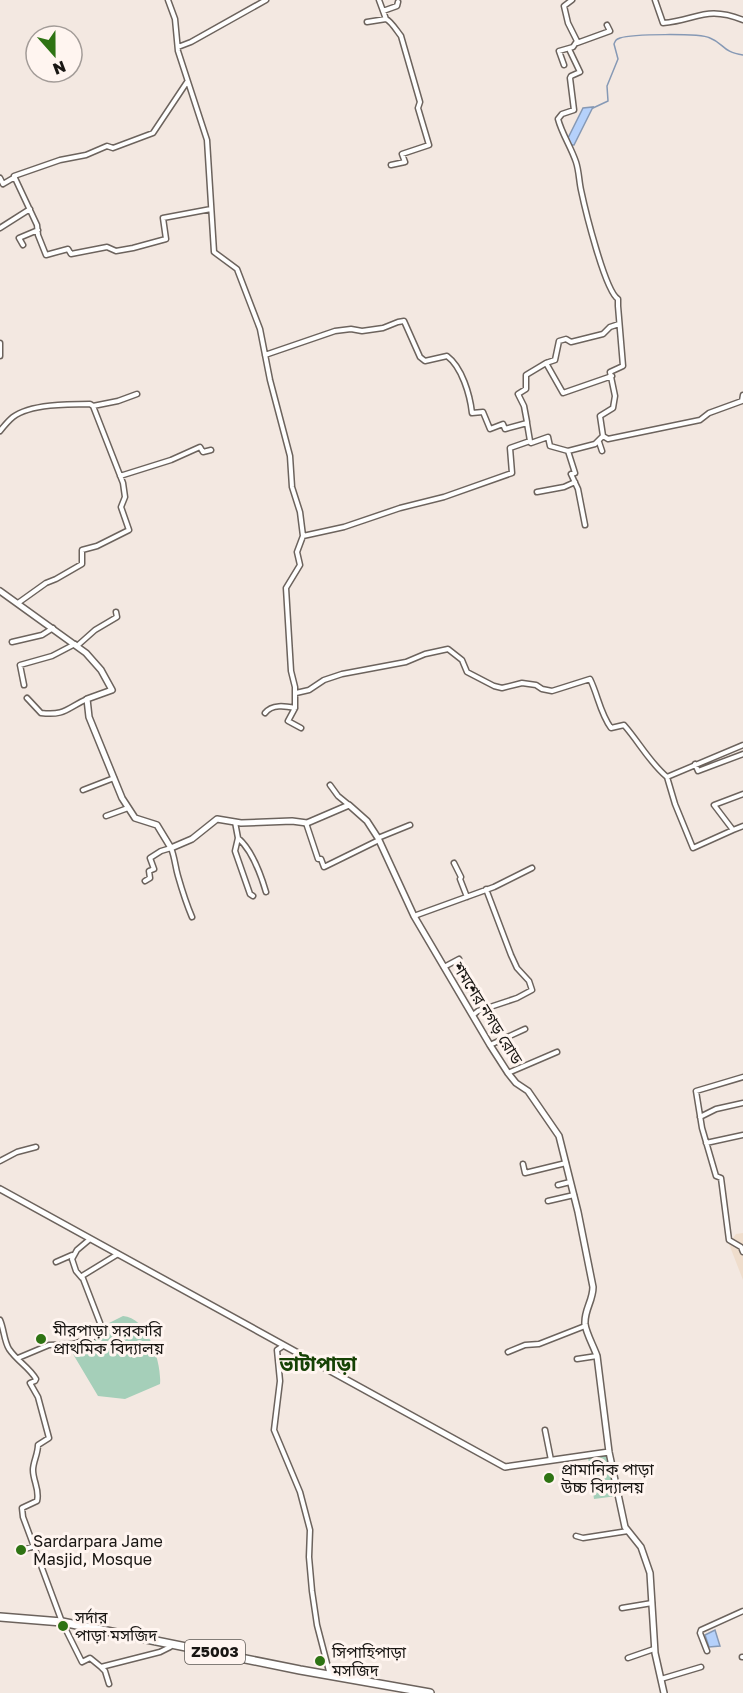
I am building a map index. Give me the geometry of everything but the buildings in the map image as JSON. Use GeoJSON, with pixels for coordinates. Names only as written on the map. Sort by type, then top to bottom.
{"type":"FeatureCollection","features":[{"type":"Feature","properties":{"kind":"main road","name":"Z5003"},"geometry":{"type":"LineString","coordinates":[[0,1617],[62,1622],[430,1693]]}},
{"type":"Feature","properties":{"kind":"street"},"geometry":{"type":"LineString","coordinates":[[168,0],[175,19],[178,47],[187,82],[207,140],[214,252],[237,269],[260,328],[290,456],[292,487],[300,512],[303,536],[297,552],[300,565],[286,588],[291,672],[296,693],[295,708],[288,721],[301,728]]}},
{"type":"Feature","properties":{"kind":"street"},"geometry":{"type":"LineString","coordinates":[[178,47],[266,0]]}},
{"type":"Feature","properties":{"kind":"street"},"geometry":{"type":"LineString","coordinates":[[378,0],[386,19],[401,36],[420,102],[418,108],[429,145],[402,154],[405,162],[391,165]]}},
{"type":"Feature","properties":{"kind":"street"},"geometry":{"type":"LineString","coordinates":[[572,0],[564,6],[567,23],[576,43]]}},
{"type":"Feature","properties":{"kind":"street"},"geometry":{"type":"LineString","coordinates":[[655,0],[663,23],[713,12],[743,20]]}},
{"type":"Feature","properties":{"kind":"street"},"geometry":{"type":"LineString","coordinates":[[383,11],[397,6],[398,2]]}},
{"type":"Feature","properties":{"kind":"street"},"geometry":{"type":"LineString","coordinates":[[367,22],[386,19]]}},
{"type":"Feature","properties":{"kind":"street"},"geometry":{"type":"LineString","coordinates":[[564,65],[559,51],[610,31],[608,25]]}},
{"type":"Feature","properties":{"kind":"street"},"geometry":{"type":"LineString","coordinates":[[303,536],[344,527],[400,508],[444,497],[512,473],[510,448],[530,441],[531,443],[548,437],[550,446],[568,451],[599,442],[603,436],[600,416],[613,408],[615,400],[610,372],[623,366],[618,299],[612,296],[600,260],[576,162],[558,119],[562,114],[574,110],[570,78],[580,72],[569,48]]}},
{"type":"Feature","properties":{"kind":"street"},"geometry":{"type":"LineString","coordinates":[[0,178],[3,184],[52,162],[86,155],[106,146],[113,148],[153,133],[187,82]]}},
{"type":"Feature","properties":{"kind":"street"},"geometry":{"type":"LineString","coordinates":[[15,177],[30,209],[46,255],[68,249],[71,254],[107,247],[116,251],[166,239],[163,219],[212,209]]}},
{"type":"Feature","properties":{"kind":"street"},"geometry":{"type":"LineString","coordinates":[[0,228],[30,209]]}},
{"type":"Feature","properties":{"kind":"street"},"geometry":{"type":"LineString","coordinates":[[22,245],[18,238],[38,230]]}},
{"type":"Feature","properties":{"kind":"street"},"geometry":{"type":"LineString","coordinates":[[266,355],[335,331],[383,328],[404,321],[420,357],[425,361],[447,356],[451,359],[458,369],[471,402],[472,413],[483,412],[490,429],[503,424],[505,429],[527,423]]}},
{"type":"Feature","properties":{"kind":"street"},"geometry":{"type":"LineString","coordinates":[[530,441],[524,406],[518,394],[526,389],[526,375],[555,360],[559,341],[566,339],[571,342],[603,334],[610,327],[619,324]]}},
{"type":"Feature","properties":{"kind":"street"},"geometry":{"type":"LineString","coordinates":[[0,343],[0,356]]}},
{"type":"Feature","properties":{"kind":"street"},"geometry":{"type":"LineString","coordinates":[[546,363],[563,393],[612,376]]}},
{"type":"Feature","properties":{"kind":"street"},"geometry":{"type":"LineString","coordinates":[[0,431],[15,415],[27,411],[69,404],[93,406],[137,394]]}},
{"type":"Feature","properties":{"kind":"street"},"geometry":{"type":"LineString","coordinates":[[603,436],[608,439],[700,420],[709,413],[742,400],[743,395]]}},
{"type":"Feature","properties":{"kind":"street"},"geometry":{"type":"LineString","coordinates":[[18,603],[46,583],[82,564],[82,550],[107,542],[129,530],[121,507],[125,497],[120,476],[93,406]]}},
{"type":"Feature","properties":{"kind":"street"},"geometry":{"type":"LineString","coordinates":[[599,442],[602,451]]}},
{"type":"Feature","properties":{"kind":"street"},"geometry":{"type":"LineString","coordinates":[[120,476],[171,460],[200,447],[203,452],[211,450]]}},
{"type":"Feature","properties":{"kind":"street"},"geometry":{"type":"LineString","coordinates":[[568,451],[575,473],[571,474],[578,489],[585,525]]}},
{"type":"Feature","properties":{"kind":"street"},"geometry":{"type":"LineString","coordinates":[[537,492],[564,487],[575,482]]}},
{"type":"Feature","properties":{"kind":"street"},"geometry":{"type":"LineString","coordinates":[[0,591],[76,645],[101,670],[112,690],[87,699],[69,711],[59,714],[41,713],[27,698]]}},
{"type":"Feature","properties":{"kind":"street"},"geometry":{"type":"LineString","coordinates":[[24,685],[20,665],[52,656],[76,645],[117,617],[116,612]]}},
{"type":"Feature","properties":{"kind":"street"},"geometry":{"type":"LineString","coordinates":[[12,642],[42,635],[54,628]]}},
{"type":"Feature","properties":{"kind":"street"},"geometry":{"type":"LineString","coordinates":[[296,693],[309,690],[324,680],[342,674],[395,664],[448,649],[462,660],[467,672],[502,688],[522,683],[552,691],[590,679],[605,720],[611,728],[624,725],[639,742],[657,769],[668,777],[675,804],[693,848],[743,826]]}},
{"type":"Feature","properties":{"kind":"street"},"geometry":{"type":"LineString","coordinates":[[87,699],[88,717],[128,807],[135,818],[157,825],[171,848],[184,898],[192,916]]}},
{"type":"Feature","properties":{"kind":"street"},"geometry":{"type":"LineString","coordinates":[[266,713],[268,709],[284,705],[295,708]]}},
{"type":"Feature","properties":{"kind":"street"},"geometry":{"type":"LineString","coordinates":[[668,777],[743,745]]}},
{"type":"Feature","properties":{"kind":"street"},"geometry":{"type":"LineString","coordinates":[[695,764],[698,771],[743,754]]}},
{"type":"Feature","properties":{"kind":"street"},"geometry":{"type":"LineString","coordinates":[[83,790],[115,778]]}},
{"type":"Feature","properties":{"kind":"street"},"geometry":{"type":"LineString","coordinates":[[145,881],[150,878],[149,871],[154,869],[150,858],[160,851],[192,839],[218,819],[306,822],[350,805],[330,785]]}},
{"type":"Feature","properties":{"kind":"street"},"geometry":{"type":"LineString","coordinates":[[733,830],[714,805],[743,794]]}},
{"type":"Feature","properties":{"kind":"street","name":"শমশের নগড় রোড"},"geometry":{"type":"LineString","coordinates":[[350,805],[367,821],[378,839],[414,916],[490,1045],[516,1083],[528,1091],[559,1136],[574,1195],[592,1287],[593,1300],[586,1309],[585,1326]]}},
{"type":"Feature","properties":{"kind":"street"},"geometry":{"type":"LineString","coordinates":[[106,816],[128,807]]}},
{"type":"Feature","properties":{"kind":"street"},"geometry":{"type":"LineString","coordinates":[[235,821],[238,838],[235,851],[250,894],[254,896]]}},
{"type":"Feature","properties":{"kind":"street"},"geometry":{"type":"LineString","coordinates":[[306,822],[318,859],[321,859],[324,867],[410,825]]}},
{"type":"Feature","properties":{"kind":"street"},"geometry":{"type":"LineString","coordinates":[[238,838],[245,845],[266,892]]}},
{"type":"Feature","properties":{"kind":"street"},"geometry":{"type":"LineString","coordinates":[[454,863],[467,897]]}},
{"type":"Feature","properties":{"kind":"street"},"geometry":{"type":"LineString","coordinates":[[414,916],[467,897],[532,868]]}},
{"type":"Feature","properties":{"kind":"street"},"geometry":{"type":"LineString","coordinates":[[473,1015],[532,990],[529,981],[517,968],[511,956],[486,889]]}},
{"type":"Feature","properties":{"kind":"street"},"geometry":{"type":"LineString","coordinates":[[444,967],[459,959]]}},
{"type":"Feature","properties":{"kind":"street"},"geometry":{"type":"LineString","coordinates":[[490,1045],[525,1029]]}},
{"type":"Feature","properties":{"kind":"street"},"geometry":{"type":"LineString","coordinates":[[508,1072],[557,1052]]}},
{"type":"Feature","properties":{"kind":"street"},"geometry":{"type":"LineString","coordinates":[[743,1077],[696,1090],[706,1143],[716,1176],[721,1178],[729,1240],[741,1247],[743,1252]]}},
{"type":"Feature","properties":{"kind":"street"},"geometry":{"type":"LineString","coordinates":[[700,1117],[716,1109],[743,1103]]}},
{"type":"Feature","properties":{"kind":"street"},"geometry":{"type":"LineString","coordinates":[[706,1143],[743,1135]]}},
{"type":"Feature","properties":{"kind":"street"},"geometry":{"type":"LineString","coordinates":[[0,1161],[17,1152],[36,1147]]}},
{"type":"Feature","properties":{"kind":"street"},"geometry":{"type":"LineString","coordinates":[[523,1164],[525,1173],[566,1163]]}},
{"type":"Feature","properties":{"kind":"street"},"geometry":{"type":"LineString","coordinates":[[558,1185],[570,1182]]}},
{"type":"Feature","properties":{"kind":"street"},"geometry":{"type":"LineString","coordinates":[[0,1189],[505,1467],[609,1452]]}},
{"type":"Feature","properties":{"kind":"street"},"geometry":{"type":"LineString","coordinates":[[548,1201],[574,1195]]}},
{"type":"Feature","properties":{"kind":"street"},"geometry":{"type":"LineString","coordinates":[[56,1262],[73,1255],[90,1239]]}},
{"type":"Feature","properties":{"kind":"street"},"geometry":{"type":"LineString","coordinates":[[82,1278],[118,1254]]}},
{"type":"Feature","properties":{"kind":"street"},"geometry":{"type":"LineString","coordinates":[[18,1358],[49,1345],[81,1342],[102,1334],[102,1328],[82,1278],[73,1263],[73,1255]]}},
{"type":"Feature","properties":{"kind":"street"},"geometry":{"type":"LineString","coordinates":[[0,1320],[9,1349],[29,1368],[36,1379],[30,1383],[38,1397],[49,1438],[38,1445],[38,1455],[33,1469],[39,1494],[37,1501],[22,1508],[23,1517],[62,1622],[82,1662],[90,1658],[105,1671],[109,1684]]}},
{"type":"Feature","properties":{"kind":"street"},"geometry":{"type":"LineString","coordinates":[[508,1353],[525,1345],[540,1344],[585,1326],[593,1341],[597,1356],[609,1452],[625,1527],[641,1547],[647,1560],[654,1649],[664,1693]]}},
{"type":"Feature","properties":{"kind":"street"},"geometry":{"type":"LineString","coordinates":[[287,1346],[281,1346],[277,1350],[280,1382],[274,1430],[300,1492],[310,1530],[309,1557],[317,1625],[330,1675]]}},
{"type":"Feature","properties":{"kind":"street"},"geometry":{"type":"LineString","coordinates":[[577,1359],[597,1356]]}},
{"type":"Feature","properties":{"kind":"street"},"geometry":{"type":"LineString","coordinates":[[545,1430],[550,1462]]}},
{"type":"Feature","properties":{"kind":"street"},"geometry":{"type":"LineString","coordinates":[[576,1536],[584,1538],[628,1532]]}},
{"type":"Feature","properties":{"kind":"street"},"geometry":{"type":"LineString","coordinates":[[22,1550],[35,1546]]}},
{"type":"Feature","properties":{"kind":"street"},"geometry":{"type":"LineString","coordinates":[[622,1608],[652,1603]]}},
{"type":"Feature","properties":{"kind":"street"},"geometry":{"type":"LineString","coordinates":[[707,1651],[701,1630],[743,1611]]}},
{"type":"Feature","properties":{"kind":"street"},"geometry":{"type":"LineString","coordinates":[[101,1667],[160,1652],[170,1647],[171,1644]]}},
{"type":"Feature","properties":{"kind":"street"},"geometry":{"type":"LineString","coordinates":[[628,1658],[654,1649]]}},
{"type":"Feature","properties":{"kind":"street"},"geometry":{"type":"LineString","coordinates":[[661,1679],[701,1667]]}},
{"type":"Feature","properties":{"kind":"shaded area"},"geometry":{"type":"Polygon","coordinates":[[[743,1233],[743,1280],[729,1244],[736,1234],[743,1233]]]}},
{"type":"Feature","properties":{"kind":"green space"},"geometry":{"type":"Polygon","coordinates":[[[123,1316],[132,1318],[140,1324],[152,1343],[159,1365],[160,1384],[125,1399],[98,1396],[70,1349],[105,1333],[103,1326],[123,1316]]]}},
{"type":"Feature","properties":{"kind":"green space"},"geometry":{"type":"Polygon","coordinates":[[[608,1454],[617,1496],[594,1499],[588,1457],[608,1454]]]}},
{"type":"Feature","properties":{"kind":"water"},"geometry":{"type":"Polygon","coordinates":[[[593,107],[574,145],[571,145],[568,138],[583,108],[593,107]]]}},
{"type":"Feature","properties":{"kind":"water"},"geometry":{"type":"Polygon","coordinates":[[[715,1630],[720,1646],[709,1647],[705,1635],[715,1630]]]}},
{"type":"Feature","properties":{"kind":"waterway"},"geometry":{"type":"LineString","coordinates":[[593,108],[608,101],[607,86],[618,59],[614,44],[620,38],[665,35],[703,36],[715,40],[731,52],[743,55]]}},
{"type":"Feature","properties":{"kind":"place","name":"মীরপাড়া সরকারি প্রাথমিক বিদ্যালয়"},"geometry":{"type":"Point","coordinates":[41,1339]}},
{"type":"Feature","properties":{"kind":"place","name":"প্রামানিক পাড়া উচ্চ বিদ্যালয়"},"geometry":{"type":"Point","coordinates":[549,1478]}},
{"type":"Feature","properties":{"kind":"place","name":"Sardarpara Jame Masjid, Mosque"},"geometry":{"type":"Point","coordinates":[21,1550]}},
{"type":"Feature","properties":{"kind":"place","name":"সর্দার পাড়া মসজিদ"},"geometry":{"type":"Point","coordinates":[63,1626]}},
{"type":"Feature","properties":{"kind":"place","name":"সিপাহিপাড়া মসজিদ"},"geometry":{"type":"Point","coordinates":[320,1661]}},
{"type":"Feature","properties":{"kind":"district","name":"ভাটাপাড়া"},"geometry":{"type":"Point","coordinates":[318,1364]}}]}
